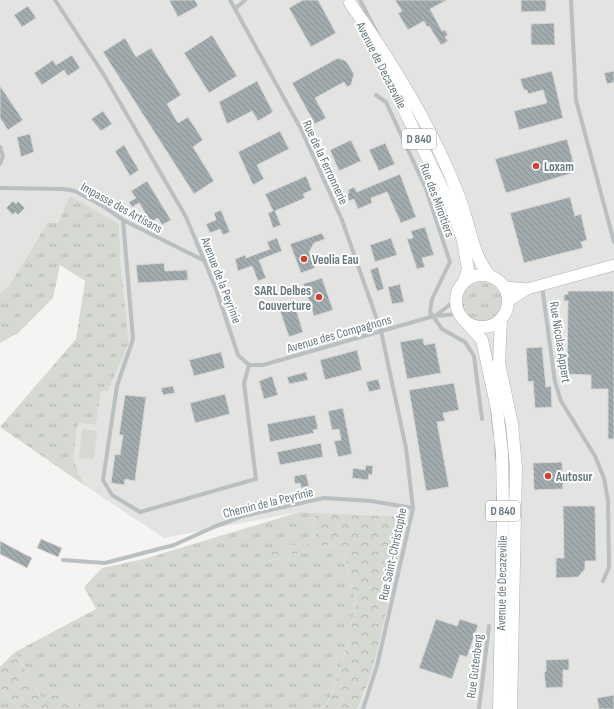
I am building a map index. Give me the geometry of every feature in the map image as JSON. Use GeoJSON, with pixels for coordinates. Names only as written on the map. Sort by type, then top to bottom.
{"type":"FeatureCollection","features":[{"type":"Feature","properties":{"kind":"main road","name":"Avenue de Decazeville"},"geometry":{"type":"LineString","coordinates":[[353,1],[382,47],[448,169],[465,213],[481,265],[490,276]]}},
{"type":"Feature","properties":{"kind":"main road","name":"Avenue de Decazeville"},"geometry":{"type":"LineString","coordinates":[[353,1],[449,202],[463,240],[468,270],[464,282]]}},
{"type":"Feature","properties":{"kind":"main road"},"geometry":{"type":"LineString","coordinates":[[476,276],[490,276],[498,280],[504,287],[508,301],[506,311],[501,319],[493,325],[484,327],[474,326],[462,318],[456,300],[458,290],[464,282],[476,276]]}},
{"type":"Feature","properties":{"kind":"main road","name":"Avenue de Decazeville"},"geometry":{"type":"LineString","coordinates":[[462,318],[482,340],[497,409],[502,453],[503,505],[499,709]]}},
{"type":"Feature","properties":{"kind":"main road","name":"Avenue de Decazeville"},"geometry":{"type":"LineString","coordinates":[[501,319],[499,363],[512,424],[516,467],[511,709]]}},
{"type":"Feature","properties":{"kind":"street","name":"Avenue de la Peyrinie"},"geometry":{"type":"LineString","coordinates":[[54,0],[100,68],[186,217],[205,261],[238,355],[249,365]]}},
{"type":"Feature","properties":{"kind":"street","name":"Rue de la Ferronnerie"},"geometry":{"type":"LineString","coordinates":[[230,0],[301,129],[342,220],[381,331]]}},
{"type":"Feature","properties":{"kind":"street"},"geometry":{"type":"LineString","coordinates":[[235,8],[245,0]]}},
{"type":"Feature","properties":{"kind":"street"},"geometry":{"type":"LineString","coordinates":[[571,0],[576,100],[614,242]]}},
{"type":"Feature","properties":{"kind":"street","name":"Rue des Miroitiers"},"geometry":{"type":"LineString","coordinates":[[376,95],[386,102],[426,189],[450,262],[432,298],[430,312],[434,316]]}},
{"type":"Feature","properties":{"kind":"street"},"geometry":{"type":"LineString","coordinates":[[0,147],[3,156],[0,164]]}},
{"type":"Feature","properties":{"kind":"street","name":"Impasse des Artisans"},"geometry":{"type":"LineString","coordinates":[[0,188],[63,189],[75,191],[123,220],[205,261]]}},
{"type":"Feature","properties":{"kind":"street"},"geometry":{"type":"LineString","coordinates":[[123,220],[133,339],[117,386],[103,480],[112,495],[140,512],[256,479],[244,383],[249,365]]}},
{"type":"Feature","properties":{"kind":"street"},"geometry":{"type":"LineString","coordinates":[[508,301],[527,289],[614,265]]}},
{"type":"Feature","properties":{"kind":"street","name":"Rue Nicolas Appert"},"geometry":{"type":"LineString","coordinates":[[542,284],[555,382],[561,401],[595,456],[604,478],[608,501],[609,567],[603,581]]}},
{"type":"Feature","properties":{"kind":"street"},"geometry":{"type":"LineString","coordinates":[[504,287],[527,289]]}},
{"type":"Feature","properties":{"kind":"street","name":"Avenue des Compagnons"},"geometry":{"type":"LineString","coordinates":[[434,316],[456,300]]}},
{"type":"Feature","properties":{"kind":"street"},"geometry":{"type":"LineString","coordinates":[[434,316],[442,329],[465,342],[474,356],[482,419]]}},
{"type":"Feature","properties":{"kind":"street","name":"Avenue des Compagnons"},"geometry":{"type":"LineString","coordinates":[[249,365],[263,365],[434,316],[462,318]]}},
{"type":"Feature","properties":{"kind":"street","name":"Rue Saint-Christophe"},"geometry":{"type":"LineString","coordinates":[[363,709],[377,666],[414,508],[405,441],[381,331]]}},
{"type":"Feature","properties":{"kind":"street","name":"Chemin de la Peyrinie"},"geometry":{"type":"LineString","coordinates":[[63,560],[105,563],[174,545],[216,526],[243,516],[324,498],[371,501],[414,508]]}},
{"type":"Feature","properties":{"kind":"street","name":"Rue Gutenberg"},"geometry":{"type":"LineString","coordinates":[[479,709],[489,626]]}},
{"type":"Feature","properties":{"kind":"shaded area"},"geometry":{"type":"Polygon","coordinates":[[[0,0],[614,0],[614,709],[357,709],[364,695],[380,637],[404,518],[299,512],[164,538],[84,485],[73,458],[78,423],[96,425],[101,391],[118,364],[129,342],[121,270],[119,224],[46,224],[9,286],[0,293],[0,0]]]}},
{"type":"Feature","properties":{"kind":"green space"},"geometry":{"type":"Polygon","coordinates":[[[70,196],[119,224],[121,270],[129,342],[108,391],[101,391],[96,425],[78,423],[73,458],[84,485],[0,427],[76,339],[85,281],[60,265],[53,298],[18,333],[0,343],[0,293],[9,286],[47,223],[58,223],[70,196]]]}},
{"type":"Feature","properties":{"kind":"green space"},"geometry":{"type":"Polygon","coordinates":[[[482,282],[490,284],[496,288],[500,294],[502,302],[500,310],[496,316],[490,320],[482,322],[474,320],[468,316],[464,310],[462,302],[464,294],[468,288],[474,284],[482,282]]]}},
{"type":"Feature","properties":{"kind":"green space"},"geometry":{"type":"Polygon","coordinates":[[[82,429],[97,431],[94,459],[79,458],[82,429]]]}},
{"type":"Feature","properties":{"kind":"green space"},"geometry":{"type":"Polygon","coordinates":[[[299,512],[316,513],[313,523],[316,534],[307,544],[284,546],[267,561],[331,544],[344,554],[356,604],[342,664],[327,705],[321,709],[82,709],[63,689],[43,700],[15,652],[96,609],[84,587],[102,568],[144,559],[299,512]]]}},
{"type":"Feature","properties":{"kind":"green space"},"geometry":{"type":"Polygon","coordinates":[[[316,513],[404,517],[399,552],[378,647],[367,685],[357,709],[321,709],[327,705],[342,664],[356,604],[344,554],[331,544],[267,561],[264,554],[284,546],[307,544],[316,534],[313,523],[316,513]]]}},
{"type":"Feature","properties":{"kind":"green space"},"geometry":{"type":"Polygon","coordinates":[[[15,652],[43,700],[63,689],[82,709],[19,709],[0,687],[0,667],[15,652]]]}},
{"type":"Feature","properties":{"kind":"green space"},"geometry":{"type":"Polygon","coordinates":[[[0,687],[19,709],[0,709],[0,687]]]}},
{"type":"Feature","properties":{"kind":"building"},"geometry":{"type":"Polygon","coordinates":[[[169,0],[195,0],[198,6],[178,17],[169,0]]]}},
{"type":"Feature","properties":{"kind":"building"},"geometry":{"type":"Polygon","coordinates":[[[303,0],[318,0],[336,33],[311,47],[289,8],[303,0]]]}},
{"type":"Feature","properties":{"kind":"building"},"geometry":{"type":"Polygon","coordinates":[[[395,0],[447,0],[430,9],[442,31],[445,30],[448,35],[445,37],[448,41],[441,45],[424,21],[408,30],[398,13],[402,11],[395,0]]]}},
{"type":"Feature","properties":{"kind":"building"},"geometry":{"type":"Polygon","coordinates":[[[521,0],[546,0],[546,11],[521,12],[521,0]]]}},
{"type":"Feature","properties":{"kind":"building"},"geometry":{"type":"Polygon","coordinates":[[[28,6],[36,18],[22,27],[14,15],[28,6]]]}},
{"type":"Feature","properties":{"kind":"building"},"geometry":{"type":"Polygon","coordinates":[[[554,23],[555,45],[531,45],[531,24],[554,23]]]}},
{"type":"Feature","properties":{"kind":"building"},"geometry":{"type":"Polygon","coordinates":[[[212,35],[237,76],[209,93],[184,53],[212,35]]]}},
{"type":"Feature","properties":{"kind":"building"},"geometry":{"type":"Polygon","coordinates":[[[125,38],[136,57],[151,48],[181,95],[167,104],[178,123],[188,117],[203,140],[193,147],[214,181],[194,194],[103,52],[125,38]]]}},
{"type":"Feature","properties":{"kind":"building"},"geometry":{"type":"Polygon","coordinates":[[[72,55],[80,68],[68,76],[64,70],[42,85],[34,73],[53,60],[56,65],[72,55]]]}},
{"type":"Feature","properties":{"kind":"building"},"geometry":{"type":"Polygon","coordinates":[[[338,58],[346,61],[354,74],[351,85],[347,87],[344,82],[315,98],[326,118],[315,124],[292,83],[338,58]]]}},
{"type":"Feature","properties":{"kind":"building"},"geometry":{"type":"Polygon","coordinates":[[[552,71],[563,118],[519,130],[514,111],[547,103],[543,90],[528,94],[527,90],[524,90],[520,79],[552,71]]]}},
{"type":"Feature","properties":{"kind":"building"},"geometry":{"type":"Polygon","coordinates":[[[614,71],[614,82],[607,84],[604,73],[614,71]]]}},
{"type":"Feature","properties":{"kind":"building"},"geometry":{"type":"Polygon","coordinates":[[[257,81],[273,112],[258,121],[252,111],[227,124],[219,102],[257,81]]]}},
{"type":"Feature","properties":{"kind":"building"},"geometry":{"type":"Polygon","coordinates":[[[0,86],[23,120],[8,130],[0,118],[0,86]]]}},
{"type":"Feature","properties":{"kind":"building"},"geometry":{"type":"Polygon","coordinates":[[[103,111],[112,124],[101,131],[91,119],[103,111]]]}},
{"type":"Feature","properties":{"kind":"building"},"geometry":{"type":"Polygon","coordinates":[[[280,131],[289,149],[257,165],[264,179],[253,185],[238,152],[280,131]]]}},
{"type":"Feature","properties":{"kind":"building"},"geometry":{"type":"Polygon","coordinates":[[[30,134],[34,152],[21,157],[17,137],[30,134]]]}},
{"type":"Feature","properties":{"kind":"building","name":"Loxam"},"geometry":{"type":"Polygon","coordinates":[[[567,139],[576,172],[506,193],[495,159],[567,139]]]}},
{"type":"Feature","properties":{"kind":"building"},"geometry":{"type":"Polygon","coordinates":[[[351,140],[361,161],[339,171],[330,150],[351,140]]]}},
{"type":"Feature","properties":{"kind":"building"},"geometry":{"type":"Polygon","coordinates":[[[385,143],[395,164],[379,171],[369,150],[385,143]]]}},
{"type":"Feature","properties":{"kind":"building"},"geometry":{"type":"Polygon","coordinates":[[[124,145],[139,170],[130,176],[115,151],[124,145]]]}},
{"type":"Feature","properties":{"kind":"building"},"geometry":{"type":"Polygon","coordinates":[[[400,174],[416,217],[401,223],[387,192],[371,198],[372,203],[358,209],[354,199],[349,201],[347,194],[349,193],[348,190],[354,187],[357,192],[400,174]]]}},
{"type":"Feature","properties":{"kind":"building"},"geometry":{"type":"Polygon","coordinates":[[[306,176],[312,190],[303,194],[305,198],[275,211],[281,225],[273,228],[268,213],[273,211],[265,194],[306,176]]]}},
{"type":"Feature","properties":{"kind":"building"},"geometry":{"type":"Polygon","coordinates":[[[147,181],[171,220],[162,225],[158,218],[151,222],[139,203],[132,207],[129,202],[136,198],[131,191],[147,181]]]}},
{"type":"Feature","properties":{"kind":"building"},"geometry":{"type":"Polygon","coordinates":[[[570,197],[575,216],[581,214],[587,240],[581,242],[583,248],[524,263],[510,213],[570,197]]]}},
{"type":"Feature","properties":{"kind":"building"},"geometry":{"type":"Polygon","coordinates":[[[13,201],[16,204],[18,201],[25,208],[18,215],[15,212],[13,215],[6,208],[13,201]]]}},
{"type":"Feature","properties":{"kind":"building"},"geometry":{"type":"Polygon","coordinates":[[[221,210],[230,232],[223,235],[220,229],[210,233],[206,224],[216,220],[214,213],[221,210]]]}},
{"type":"Feature","properties":{"kind":"building"},"geometry":{"type":"Polygon","coordinates":[[[425,227],[434,255],[422,258],[425,267],[417,269],[407,239],[413,238],[411,231],[425,227]]]}},
{"type":"Feature","properties":{"kind":"building","name":"Veolia Eau"},"geometry":{"type":"Polygon","coordinates":[[[322,233],[325,239],[314,243],[309,252],[315,268],[301,273],[290,244],[322,233]]]}},
{"type":"Feature","properties":{"kind":"building"},"geometry":{"type":"Polygon","coordinates":[[[277,238],[282,251],[259,260],[266,278],[258,281],[252,266],[238,271],[235,259],[245,255],[246,258],[270,249],[267,242],[277,238]]]}},
{"type":"Feature","properties":{"kind":"building"},"geometry":{"type":"Polygon","coordinates":[[[391,238],[397,255],[375,262],[370,245],[391,238]]]}},
{"type":"Feature","properties":{"kind":"building"},"geometry":{"type":"Polygon","coordinates":[[[164,263],[165,271],[187,270],[188,280],[138,283],[136,265],[164,263]]]}},
{"type":"Feature","properties":{"kind":"building"},"geometry":{"type":"Polygon","coordinates":[[[378,267],[384,289],[377,291],[370,270],[378,267]]]}},
{"type":"Feature","properties":{"kind":"building","name":"SARL Delbes Couverture"},"geometry":{"type":"Polygon","coordinates":[[[322,278],[333,310],[314,316],[303,284],[322,278]]]}},
{"type":"Feature","properties":{"kind":"building"},"geometry":{"type":"Polygon","coordinates":[[[400,284],[404,302],[392,304],[388,287],[400,284]]]}},
{"type":"Feature","properties":{"kind":"building"},"geometry":{"type":"Polygon","coordinates":[[[568,291],[614,291],[614,439],[608,439],[608,389],[591,389],[591,375],[567,374],[568,301],[564,301],[564,295],[568,294],[568,291]]]}},
{"type":"Feature","properties":{"kind":"building"},"geometry":{"type":"Polygon","coordinates":[[[293,300],[303,332],[289,337],[278,305],[293,300]]]}},
{"type":"Feature","properties":{"kind":"building"},"geometry":{"type":"Polygon","coordinates":[[[423,338],[424,345],[435,343],[441,373],[407,379],[400,342],[423,338]]]}},
{"type":"Feature","properties":{"kind":"building"},"geometry":{"type":"Polygon","coordinates":[[[542,347],[546,387],[551,386],[552,407],[535,408],[533,381],[528,382],[526,348],[542,347]]]}},
{"type":"Feature","properties":{"kind":"building"},"geometry":{"type":"Polygon","coordinates":[[[357,350],[362,370],[325,380],[320,360],[357,350]]]}},
{"type":"Feature","properties":{"kind":"building"},"geometry":{"type":"Polygon","coordinates":[[[221,352],[225,368],[194,376],[189,360],[221,352]]]}},
{"type":"Feature","properties":{"kind":"building"},"geometry":{"type":"Polygon","coordinates":[[[306,372],[308,380],[289,384],[287,377],[306,372]]]}},
{"type":"Feature","properties":{"kind":"building"},"geometry":{"type":"Polygon","coordinates":[[[272,376],[278,395],[264,399],[259,381],[272,376]]]}},
{"type":"Feature","properties":{"kind":"building"},"geometry":{"type":"Polygon","coordinates":[[[378,379],[381,389],[369,392],[366,382],[378,379]]]}},
{"type":"Feature","properties":{"kind":"building"},"geometry":{"type":"Polygon","coordinates":[[[454,383],[459,410],[443,413],[445,421],[437,422],[449,487],[426,491],[409,390],[454,383]]]}},
{"type":"Feature","properties":{"kind":"building"},"geometry":{"type":"Polygon","coordinates":[[[173,386],[175,393],[163,395],[161,388],[173,386]]]}},
{"type":"Feature","properties":{"kind":"building"},"geometry":{"type":"Polygon","coordinates":[[[225,394],[230,414],[195,423],[190,403],[225,394]]]}},
{"type":"Feature","properties":{"kind":"building"},"geometry":{"type":"Polygon","coordinates":[[[125,395],[146,397],[135,481],[125,479],[124,485],[111,483],[115,454],[120,455],[123,435],[119,435],[125,395]]]}},
{"type":"Feature","properties":{"kind":"building"},"geometry":{"type":"Polygon","coordinates":[[[343,408],[352,454],[338,457],[334,441],[341,440],[339,429],[332,430],[328,411],[343,408]]]}},
{"type":"Feature","properties":{"kind":"building"},"geometry":{"type":"Polygon","coordinates":[[[315,415],[318,429],[313,430],[314,433],[270,442],[267,424],[315,415]]]}},
{"type":"Feature","properties":{"kind":"building"},"geometry":{"type":"Polygon","coordinates":[[[321,443],[323,457],[280,465],[277,452],[321,443]]]}},
{"type":"Feature","properties":{"kind":"building","name":"Autosur"},"geometry":{"type":"Polygon","coordinates":[[[562,462],[563,489],[534,490],[533,463],[562,462]]]}},
{"type":"Feature","properties":{"kind":"building"},"geometry":{"type":"Polygon","coordinates":[[[366,465],[373,466],[372,475],[369,474],[368,480],[352,478],[353,468],[365,470],[366,465]]]}},
{"type":"Feature","properties":{"kind":"building"},"geometry":{"type":"Polygon","coordinates":[[[306,474],[309,486],[301,488],[300,483],[295,484],[294,476],[306,474]]]}},
{"type":"Feature","properties":{"kind":"building"},"geometry":{"type":"Polygon","coordinates":[[[563,506],[595,506],[596,561],[585,561],[585,569],[578,577],[556,578],[556,558],[564,558],[563,506]]]}},
{"type":"Feature","properties":{"kind":"building"},"geometry":{"type":"Polygon","coordinates":[[[41,539],[62,548],[58,557],[37,548],[41,539]]]}},
{"type":"Feature","properties":{"kind":"building"},"geometry":{"type":"Polygon","coordinates":[[[0,541],[32,558],[27,568],[0,554],[0,541]]]}},
{"type":"Feature","properties":{"kind":"building"},"geometry":{"type":"Polygon","coordinates":[[[436,619],[457,626],[460,619],[478,625],[467,657],[460,655],[452,679],[419,668],[436,619]]]}},
{"type":"Feature","properties":{"kind":"building"},"geometry":{"type":"Polygon","coordinates":[[[569,659],[569,670],[563,670],[563,687],[546,688],[544,673],[546,671],[546,660],[569,659]]]}},
{"type":"Feature","properties":{"kind":"building"},"geometry":{"type":"Polygon","coordinates":[[[614,695],[614,709],[599,709],[597,698],[614,695]]]}},
{"type":"Feature","properties":{"kind":"waterway"},"geometry":{"type":"LineString","coordinates":[[491,411],[494,435]]}},
{"type":"Feature","properties":{"kind":"waterway"},"geometry":{"type":"LineString","coordinates":[[495,444],[496,459]]}},
{"type":"Feature","properties":{"kind":"waterway"},"geometry":{"type":"LineString","coordinates":[[497,497],[497,515]]}},
{"type":"Feature","properties":{"kind":"place","name":"Loxam"},"geometry":{"type":"Point","coordinates":[536,166]}},
{"type":"Feature","properties":{"kind":"place","name":"Veolia Eau"},"geometry":{"type":"Point","coordinates":[304,259]}},
{"type":"Feature","properties":{"kind":"place","name":"SARL Delbes Couverture"},"geometry":{"type":"Point","coordinates":[319,297]}},
{"type":"Feature","properties":{"kind":"place","name":"Autosur"},"geometry":{"type":"Point","coordinates":[548,476]}}]}
